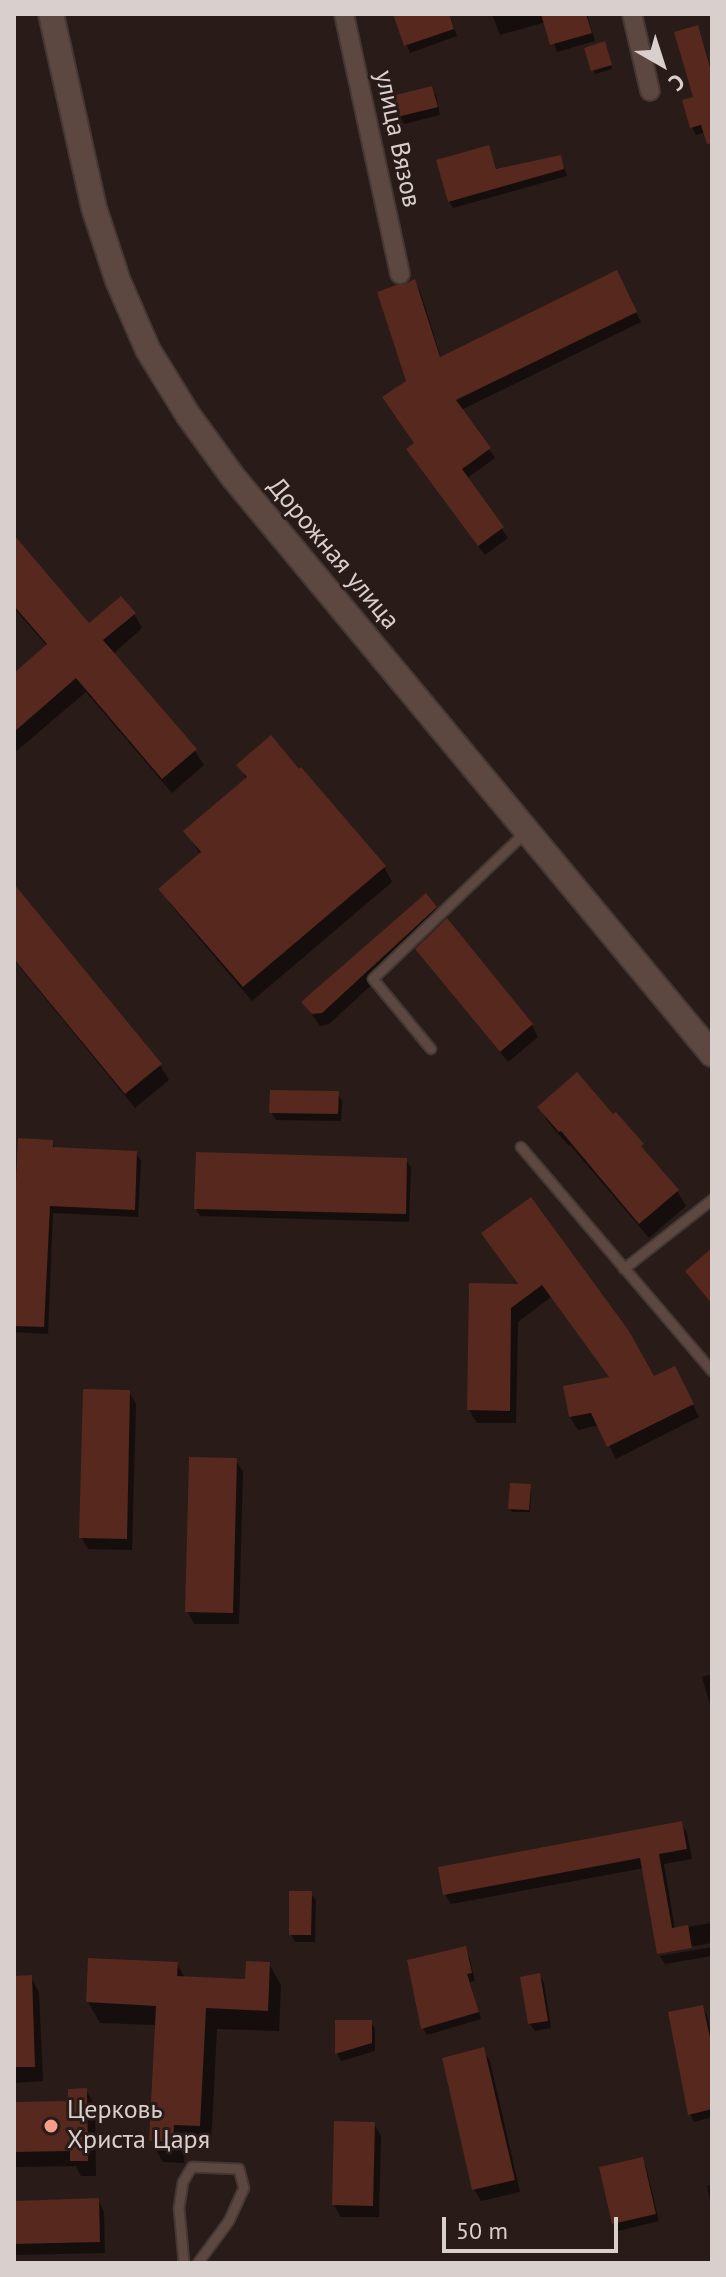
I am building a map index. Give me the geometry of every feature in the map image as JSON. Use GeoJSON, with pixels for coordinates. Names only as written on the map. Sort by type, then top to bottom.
{"type":"FeatureCollection","features":[{"type":"Feature","properties":{"kind":"street","name":"Дорожная улица"},"geometry":{"type":"LineString","coordinates":[[51,14],[94,208],[118,281],[148,350],[188,415],[233,477],[712,1054]]}},
{"type":"Feature","properties":{"kind":"street","name":"улица Вязов"},"geometry":{"type":"LineString","coordinates":[[344,14],[400,274]]}},
{"type":"Feature","properties":{"kind":"street"},"geometry":{"type":"LineString","coordinates":[[632,14],[650,91]]}},
{"type":"Feature","properties":{"kind":"lane"},"geometry":{"type":"LineString","coordinates":[[431,1049],[373,979],[526,832]]}},
{"type":"Feature","properties":{"kind":"lane"},"geometry":{"type":"LineString","coordinates":[[521,1147],[712,1371]]}},
{"type":"Feature","properties":{"kind":"lane"},"geometry":{"type":"LineString","coordinates":[[624,1269],[712,1200]]}},
{"type":"Feature","properties":{"kind":"lane"},"geometry":{"type":"LineString","coordinates":[[184,2263],[179,2208],[183,2182],[192,2167],[239,2169],[244,2188],[229,2221],[198,2263]]}},
{"type":"Feature","properties":{"kind":"building"},"geometry":{"type":"Polygon","coordinates":[[[393,14],[449,14],[454,29],[404,46],[393,14]]]}},
{"type":"Feature","properties":{"kind":"building"},"geometry":{"type":"Polygon","coordinates":[[[541,14],[586,14],[592,33],[550,45],[541,14]]]}},
{"type":"Feature","properties":{"kind":"building"},"geometry":{"type":"Polygon","coordinates":[[[698,25],[712,74],[712,143],[707,144],[701,125],[690,128],[682,100],[693,97],[674,32],[698,25]]]}},
{"type":"Feature","properties":{"kind":"building"},"geometry":{"type":"Polygon","coordinates":[[[605,41],[612,65],[591,71],[584,48],[605,41]]]}},
{"type":"Feature","properties":{"kind":"building"},"geometry":{"type":"Polygon","coordinates":[[[432,86],[438,107],[397,117],[392,96],[432,86]]]}},
{"type":"Feature","properties":{"kind":"building"},"geometry":{"type":"Polygon","coordinates":[[[489,145],[496,169],[561,155],[564,169],[448,202],[436,160],[489,145]]]}},
{"type":"Feature","properties":{"kind":"building"},"geometry":{"type":"Polygon","coordinates":[[[617,270],[637,312],[456,400],[491,448],[462,469],[504,527],[478,546],[406,449],[414,443],[382,397],[406,381],[377,292],[415,279],[440,357],[617,270]]]}},
{"type":"Feature","properties":{"kind":"building"},"geometry":{"type":"Polygon","coordinates":[[[14,535],[89,623],[121,596],[136,613],[103,640],[197,749],[162,779],[76,678],[14,732],[14,673],[47,644],[14,606],[14,535]]]}},
{"type":"Feature","properties":{"kind":"building"},"geometry":{"type":"Polygon","coordinates":[[[271,735],[386,866],[243,987],[158,889],[201,852],[183,831],[247,777],[236,765],[271,735]]]}},
{"type":"Feature","properties":{"kind":"building"},"geometry":{"type":"Polygon","coordinates":[[[14,884],[162,1064],[125,1094],[14,959],[14,884]]]}},
{"type":"Feature","properties":{"kind":"building"},"geometry":{"type":"Polygon","coordinates":[[[426,893],[437,907],[322,1013],[312,1014],[301,1002],[426,893]]]}},
{"type":"Feature","properties":{"kind":"building"},"geometry":{"type":"Polygon","coordinates":[[[447,918],[533,1024],[500,1052],[415,949],[447,918]]]}},
{"type":"Feature","properties":{"kind":"building"},"geometry":{"type":"Polygon","coordinates":[[[577,1072],[644,1144],[641,1146],[679,1190],[639,1224],[537,1107],[577,1072]]]}},
{"type":"Feature","properties":{"kind":"building"},"geometry":{"type":"Polygon","coordinates":[[[270,1090],[339,1091],[338,1114],[269,1113],[270,1090]]]}},
{"type":"Feature","properties":{"kind":"building"},"geometry":{"type":"Polygon","coordinates":[[[18,1138],[53,1140],[53,1147],[137,1151],[135,1210],[50,1206],[44,1327],[14,1326],[18,1138]]]}},
{"type":"Feature","properties":{"kind":"building"},"geometry":{"type":"Polygon","coordinates":[[[196,1152],[407,1158],[406,1214],[194,1209],[196,1152]]]}},
{"type":"Feature","properties":{"kind":"building"},"geometry":{"type":"Polygon","coordinates":[[[531,1197],[629,1331],[654,1376],[675,1366],[694,1404],[607,1447],[591,1413],[569,1417],[563,1386],[609,1377],[542,1285],[511,1308],[510,1411],[467,1410],[469,1283],[518,1284],[481,1233],[531,1197]]]}},
{"type":"Feature","properties":{"kind":"building"},"geometry":{"type":"Polygon","coordinates":[[[712,1248],[712,1304],[685,1271],[712,1248]]]}},
{"type":"Feature","properties":{"kind":"building"},"geometry":{"type":"Polygon","coordinates":[[[83,1389],[130,1390],[127,1539],[79,1538],[83,1389]]]}},
{"type":"Feature","properties":{"kind":"building"},"geometry":{"type":"Polygon","coordinates":[[[189,1457],[237,1458],[233,1613],[185,1612],[189,1457]]]}},
{"type":"Feature","properties":{"kind":"building"},"geometry":{"type":"Polygon","coordinates":[[[510,1483],[531,1484],[529,1510],[508,1509],[510,1483]]]}},
{"type":"Feature","properties":{"kind":"building"},"geometry":{"type":"Polygon","coordinates":[[[682,1821],[687,1849],[659,1854],[672,1928],[688,1925],[692,1948],[657,1954],[640,1858],[443,1895],[438,1867],[682,1821]]]}},
{"type":"Feature","properties":{"kind":"building"},"geometry":{"type":"Polygon","coordinates":[[[289,1891],[312,1891],[311,1935],[289,1935],[289,1891]]]}},
{"type":"Feature","properties":{"kind":"building"},"geometry":{"type":"Polygon","coordinates":[[[466,1946],[472,1973],[467,1974],[479,2012],[421,2029],[407,1960],[466,1946]]]}},
{"type":"Feature","properties":{"kind":"building"},"geometry":{"type":"Polygon","coordinates":[[[88,1958],[178,1962],[177,1976],[245,1979],[246,1961],[270,1962],[268,2011],[206,2008],[200,2126],[174,2125],[173,2142],[149,2141],[156,2006],[86,2002],[88,1958]]]}},
{"type":"Feature","properties":{"kind":"building"},"geometry":{"type":"Polygon","coordinates":[[[540,1973],[548,2021],[528,2024],[520,1977],[540,1973]]]}},
{"type":"Feature","properties":{"kind":"building"},"geometry":{"type":"Polygon","coordinates":[[[32,1975],[35,2067],[14,2067],[14,1976],[32,1975]]]}},
{"type":"Feature","properties":{"kind":"building"},"geometry":{"type":"Polygon","coordinates":[[[703,2005],[712,2047],[712,2109],[688,2115],[668,2012],[703,2005]]]}},
{"type":"Feature","properties":{"kind":"building"},"geometry":{"type":"Polygon","coordinates":[[[335,2020],[372,2020],[372,2043],[335,2054],[335,2020]]]}},
{"type":"Feature","properties":{"kind":"building"},"geometry":{"type":"Polygon","coordinates":[[[484,2047],[515,2180],[472,2190],[442,2058],[484,2047]]]}},
{"type":"Feature","properties":{"kind":"building","name":"Церковь Христа Царя"},"geometry":{"type":"Polygon","coordinates":[[[87,2088],[88,2161],[70,2161],[70,2151],[14,2152],[14,2102],[68,2101],[68,2089],[87,2088]]]}},
{"type":"Feature","properties":{"kind":"building"},"geometry":{"type":"Polygon","coordinates":[[[334,2121],[375,2122],[373,2206],[332,2205],[334,2121]]]}},
{"type":"Feature","properties":{"kind":"building"},"geometry":{"type":"Polygon","coordinates":[[[643,2157],[656,2214],[612,2224],[599,2167],[643,2157]]]}},
{"type":"Feature","properties":{"kind":"building"},"geometry":{"type":"Polygon","coordinates":[[[99,2198],[100,2242],[14,2244],[14,2201],[99,2198]]]}},
{"type":"Feature","properties":{"kind":"place","name":"Церковь Христа Царя"},"geometry":{"type":"Point","coordinates":[51,2126]}}]}
